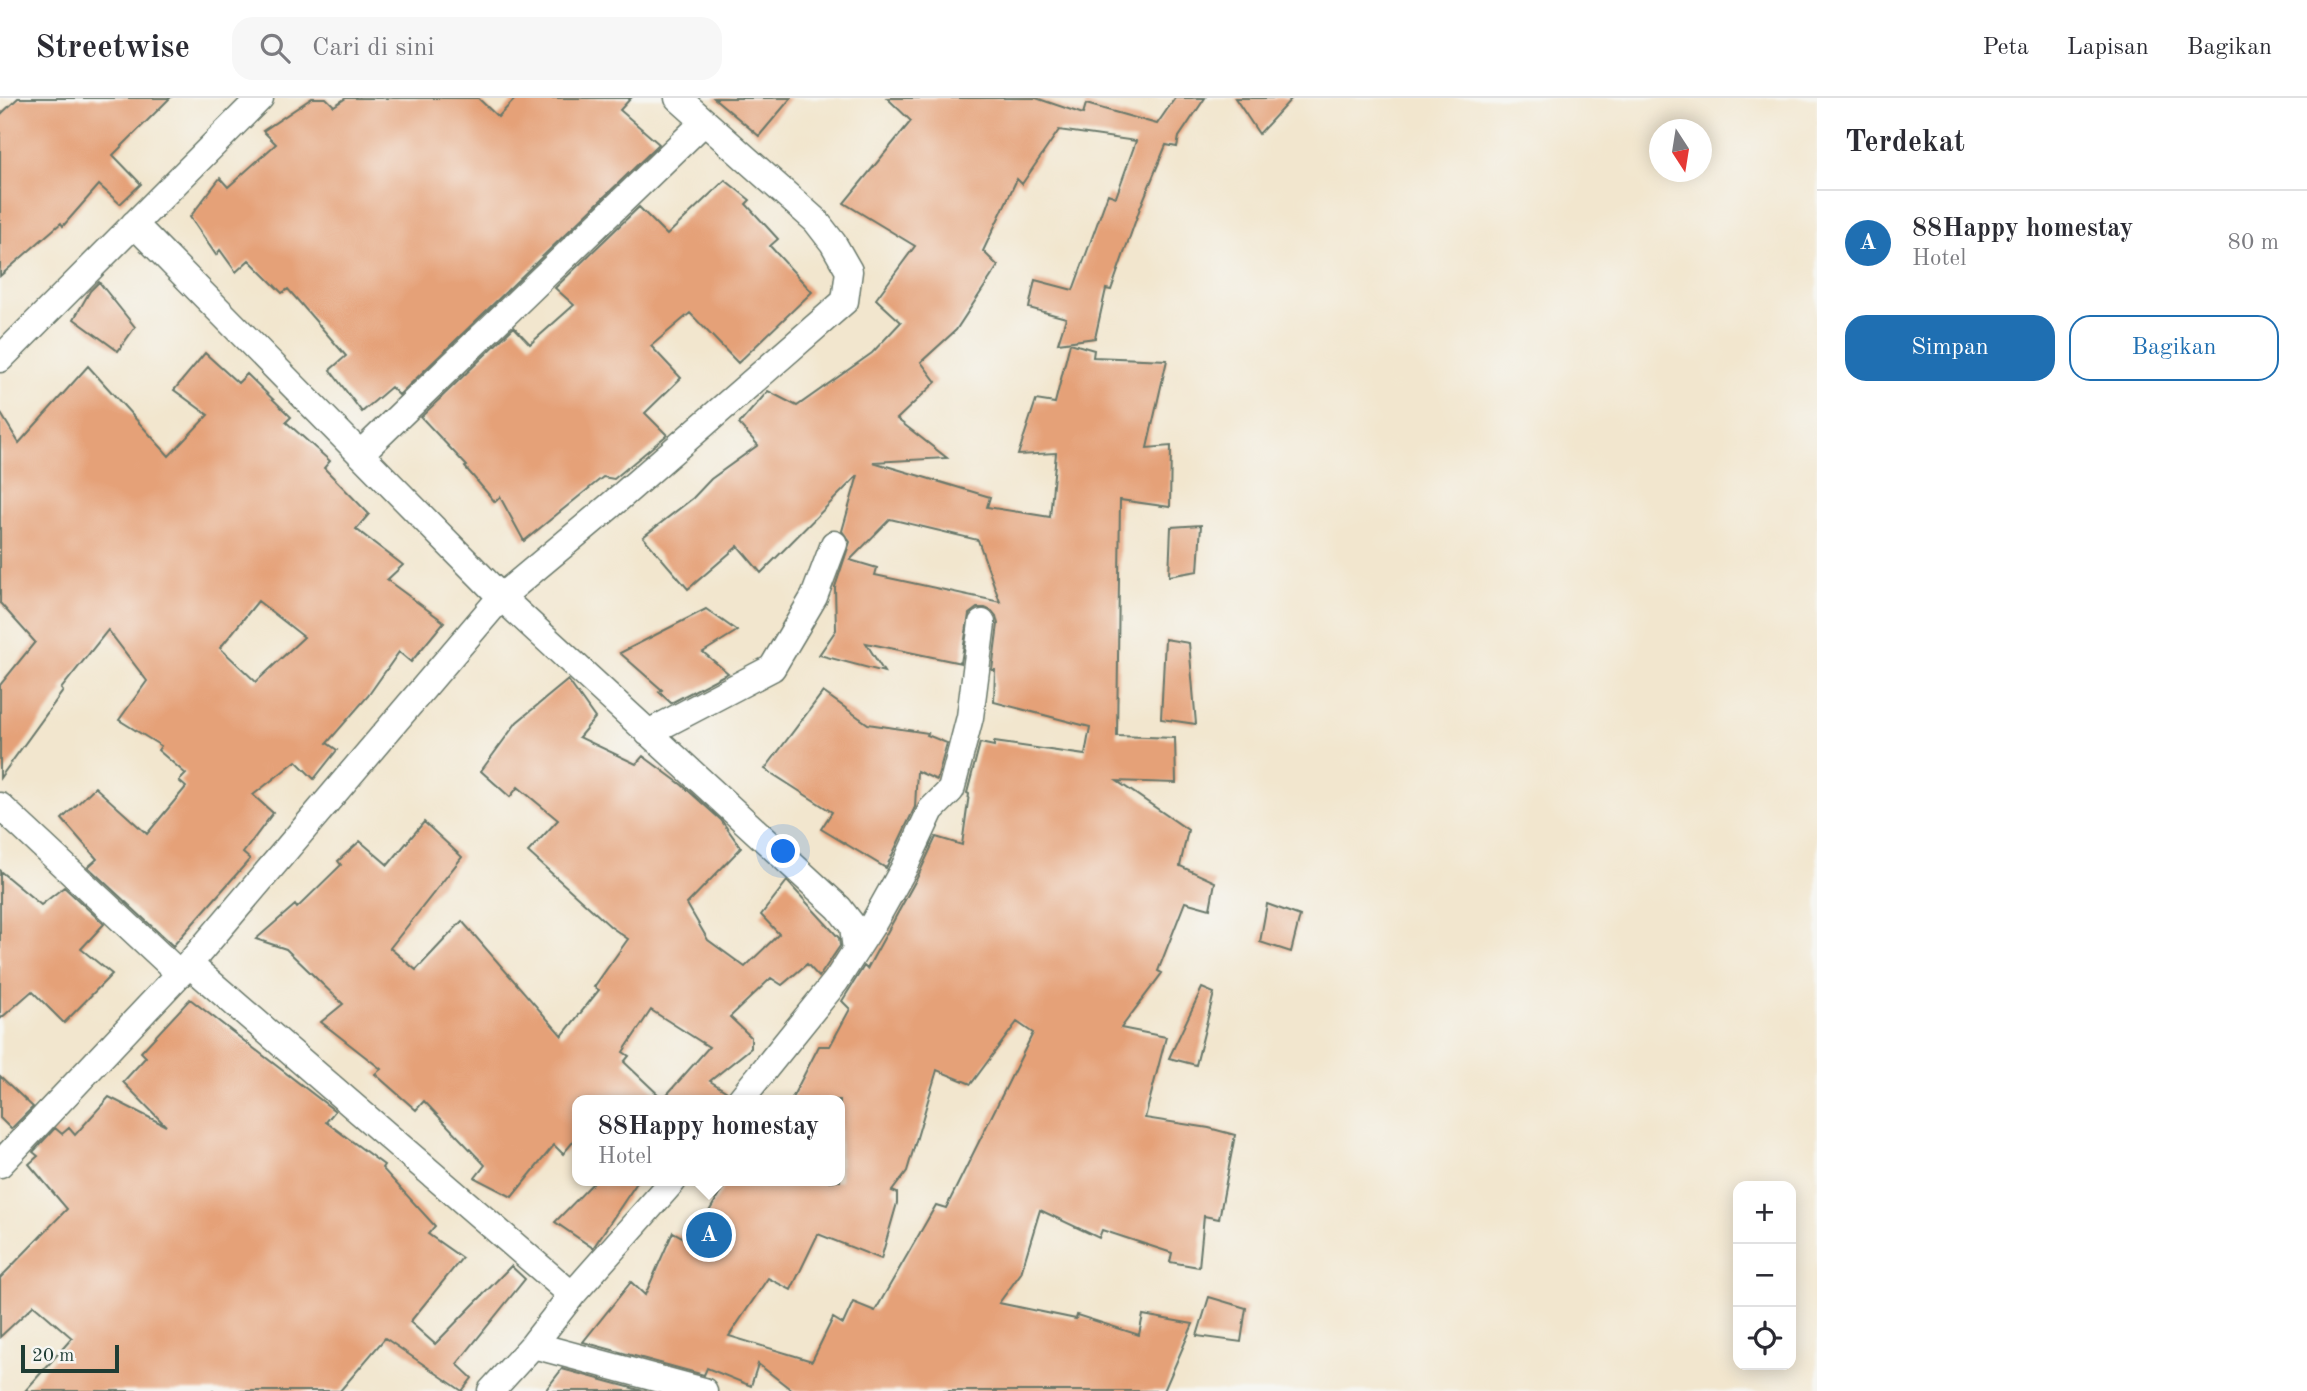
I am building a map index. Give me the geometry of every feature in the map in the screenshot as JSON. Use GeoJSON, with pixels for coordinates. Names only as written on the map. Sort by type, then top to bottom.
{"type":"FeatureCollection","features":[{"type":"Feature","properties":{"kind":"street"},"geometry":{"type":"LineString","coordinates":[[0,359],[260,98]]}},
{"type":"Feature","properties":{"kind":"street"},"geometry":{"type":"LineString","coordinates":[[0,1164],[185,969],[500,597],[610,506],[845,301],[849,271],[816,221],[678,98]]}},
{"type":"Feature","properties":{"kind":"street"},"geometry":{"type":"LineString","coordinates":[[360,454],[704,122]]}},
{"type":"Feature","properties":{"kind":"street"},"geometry":{"type":"LineString","coordinates":[[134,224],[500,597],[839,908],[853,926],[856,950]]}},
{"type":"Feature","properties":{"kind":"street"},"geometry":{"type":"LineString","coordinates":[[648,733],[772,668],[814,597],[834,544]]}},
{"type":"Feature","properties":{"kind":"street"},"geometry":{"type":"LineString","coordinates":[[744,1095],[836,981],[903,870],[931,810],[951,790],[970,717],[982,623]]}},
{"type":"Feature","properties":{"kind":"street"},"geometry":{"type":"LineString","coordinates":[[0,806],[185,969],[572,1295]]}},
{"type":"Feature","properties":{"kind":"street"},"geometry":{"type":"LineString","coordinates":[[491,1391],[669,1186]]}},
{"type":"Feature","properties":{"kind":"street"},"geometry":{"type":"LineString","coordinates":[[533,1345],[704,1391]]}},
{"type":"Feature","properties":{"kind":"building"},"geometry":{"type":"Polygon","coordinates":[[[18,98],[170,98],[113,155],[141,184],[120,204],[99,185],[63,226],[61,223],[0,276],[0,115],[18,98]]]}},
{"type":"Feature","properties":{"kind":"building"},"geometry":{"type":"Polygon","coordinates":[[[312,98],[326,98],[334,106],[346,98],[478,98],[498,117],[516,98],[631,98],[620,110],[659,144],[399,395],[391,387],[362,412],[330,370],[346,356],[288,289],[282,293],[249,260],[236,272],[220,250],[216,255],[190,217],[220,178],[228,187],[276,144],[263,131],[312,98]]]}},
{"type":"Feature","properties":{"kind":"building"},"geometry":{"type":"Polygon","coordinates":[[[714,98],[791,98],[759,136],[714,98]]]}},
{"type":"Feature","properties":{"kind":"building"},"geometry":{"type":"Polygon","coordinates":[[[887,98],[1036,98],[1083,114],[1086,104],[1157,124],[1175,98],[1205,98],[1179,137],[1177,147],[1166,145],[1111,290],[1106,289],[1095,338],[1058,343],[1066,318],[1029,308],[1035,280],[1073,290],[1108,194],[1116,197],[1136,141],[1059,130],[1022,184],[1017,179],[983,251],[998,266],[956,330],[921,362],[936,382],[897,419],[947,458],[873,462],[990,497],[987,507],[1050,517],[1056,453],[1018,455],[1036,400],[1055,403],[1070,343],[1094,350],[1093,357],[1167,360],[1147,448],[1171,446],[1170,507],[1120,500],[1117,736],[1175,738],[1176,783],[1117,781],[1188,830],[1180,866],[1215,882],[1210,909],[1185,902],[1158,971],[1162,973],[1121,1028],[1166,1037],[1145,1118],[1235,1135],[1219,1219],[1204,1216],[1199,1267],[1170,1262],[1172,1253],[1102,1230],[1099,1238],[1040,1210],[1021,1273],[999,1303],[1076,1319],[1077,1315],[1139,1335],[1143,1315],[1193,1324],[1164,1391],[793,1391],[758,1364],[751,1386],[707,1368],[704,1375],[583,1342],[631,1282],[645,1295],[673,1232],[691,1242],[724,1186],[845,1186],[845,1095],[794,1095],[819,1046],[830,1046],[850,1009],[842,1001],[864,966],[867,969],[917,878],[936,837],[962,845],[967,793],[980,743],[994,746],[994,742],[1085,755],[1090,727],[994,702],[995,670],[992,670],[998,624],[992,611],[985,608],[977,608],[969,614],[961,663],[866,643],[884,672],[819,655],[836,630],[835,587],[850,542],[842,531],[858,475],[761,573],[738,546],[688,589],[643,537],[693,498],[711,479],[758,445],[739,424],[768,391],[797,406],[872,353],[901,322],[876,299],[915,246],[844,203],[911,121],[887,98]],[[890,519],[850,560],[877,568],[875,575],[1000,602],[978,540],[890,519]],[[1017,1022],[971,1084],[937,1070],[907,1171],[892,1191],[897,1193],[897,1203],[881,1259],[818,1234],[791,1290],[768,1278],[729,1336],[812,1361],[833,1318],[843,1324],[853,1302],[875,1311],[936,1205],[946,1208],[1033,1033],[1017,1022]]]}},
{"type":"Feature","properties":{"kind":"building"},"geometry":{"type":"Polygon","coordinates":[[[1235,98],[1292,98],[1259,134],[1235,98]]]}},
{"type":"Feature","properties":{"kind":"building"},"geometry":{"type":"Polygon","coordinates":[[[725,180],[750,200],[746,204],[778,239],[770,246],[812,292],[738,363],[690,313],[651,346],[681,378],[645,413],[667,435],[614,479],[603,477],[524,541],[500,497],[495,502],[465,467],[467,466],[421,417],[514,327],[530,344],[574,305],[555,288],[639,207],[667,235],[725,180]]]}},
{"type":"Feature","properties":{"kind":"building"},"geometry":{"type":"Polygon","coordinates":[[[99,282],[135,327],[118,351],[74,319],[90,291],[99,282]]]}},
{"type":"Feature","properties":{"kind":"building"},"geometry":{"type":"Polygon","coordinates":[[[205,353],[238,383],[247,374],[291,417],[286,422],[330,461],[324,468],[369,514],[356,529],[403,565],[387,580],[444,622],[411,662],[399,652],[368,696],[327,743],[337,750],[314,779],[296,761],[253,795],[273,813],[243,853],[250,859],[173,946],[88,867],[97,859],[62,819],[95,787],[147,834],[186,787],[179,781],[186,774],[158,750],[161,746],[119,720],[147,681],[108,630],[61,689],[63,691],[0,778],[0,685],[35,642],[0,603],[0,412],[19,443],[88,366],[169,456],[208,415],[174,390],[205,353]],[[258,601],[220,648],[256,682],[304,637],[258,601]]]}},
{"type":"Feature","properties":{"kind":"building"},"geometry":{"type":"Polygon","coordinates":[[[1201,525],[1198,571],[1169,576],[1171,527],[1201,525]]]}},
{"type":"Feature","properties":{"kind":"building"},"geometry":{"type":"Polygon","coordinates":[[[706,609],[737,631],[703,652],[728,673],[671,703],[659,692],[662,690],[620,653],[706,609]]]}},
{"type":"Feature","properties":{"kind":"building"},"geometry":{"type":"Polygon","coordinates":[[[1165,639],[1189,643],[1196,724],[1161,719],[1165,639]]]}},
{"type":"Feature","properties":{"kind":"building"},"geometry":{"type":"Polygon","coordinates":[[[568,680],[595,718],[579,737],[636,764],[643,756],[682,785],[721,820],[741,848],[687,904],[708,940],[745,967],[779,934],[761,915],[787,881],[839,938],[840,946],[819,977],[807,964],[782,985],[771,978],[730,1017],[751,1037],[751,1048],[710,1081],[727,1092],[726,1095],[667,1095],[709,1047],[651,1010],[623,1052],[629,1056],[624,1062],[659,1095],[572,1095],[572,1143],[563,1154],[554,1145],[512,1197],[475,1178],[485,1165],[424,1101],[416,1110],[375,1074],[381,1069],[321,1022],[343,1004],[286,949],[256,939],[295,905],[297,908],[341,865],[338,861],[360,841],[388,865],[424,822],[462,857],[390,948],[416,970],[462,921],[562,1036],[599,990],[594,987],[628,939],[611,927],[528,852],[558,820],[518,787],[510,797],[481,771],[517,722],[568,680]]]}},
{"type":"Feature","properties":{"kind":"building"},"geometry":{"type":"Polygon","coordinates":[[[823,692],[868,724],[928,733],[927,735],[947,743],[937,780],[917,771],[915,807],[886,868],[821,829],[832,812],[765,769],[823,692]]]}},
{"type":"Feature","properties":{"kind":"building"},"geometry":{"type":"Polygon","coordinates":[[[0,871],[41,905],[64,887],[104,924],[81,949],[112,974],[64,1023],[32,991],[0,1019],[0,871]]]}},
{"type":"Feature","properties":{"kind":"building"},"geometry":{"type":"Polygon","coordinates":[[[1267,904],[1300,916],[1291,952],[1260,942],[1267,904]]]}},
{"type":"Feature","properties":{"kind":"building"},"geometry":{"type":"Polygon","coordinates":[[[1202,988],[1214,993],[1196,1065],[1169,1058],[1202,988]]]}},
{"type":"Feature","properties":{"kind":"building"},"geometry":{"type":"Polygon","coordinates":[[[190,999],[335,1111],[326,1122],[384,1165],[382,1168],[435,1226],[428,1234],[462,1258],[410,1322],[435,1344],[511,1266],[525,1279],[457,1364],[472,1378],[462,1391],[385,1338],[340,1391],[25,1391],[72,1338],[34,1305],[0,1337],[0,1278],[67,1209],[29,1164],[38,1156],[33,1152],[55,1128],[62,1134],[69,1128],[75,1135],[109,1097],[166,1126],[123,1082],[146,1057],[141,1052],[190,999]]]}},
{"type":"Feature","properties":{"kind":"building"},"geometry":{"type":"Polygon","coordinates":[[[0,1076],[33,1107],[11,1129],[0,1118],[0,1076]]]}},
{"type":"Feature","properties":{"kind":"building"},"geometry":{"type":"Polygon","coordinates":[[[590,1186],[635,1186],[593,1248],[555,1222],[590,1186]]]}},
{"type":"Feature","properties":{"kind":"building"},"geometry":{"type":"Polygon","coordinates":[[[1209,1297],[1246,1308],[1241,1342],[1197,1336],[1209,1297]]]}},
{"type":"Feature","properties":{"kind":"building"},"geometry":{"type":"Polygon","coordinates":[[[562,1369],[643,1391],[545,1391],[562,1369]]]}},
{"type":"Feature","properties":{"kind":"place","name":"88Happy homestay"},"geometry":{"type":"Point","coordinates":[709,1235]}}]}
